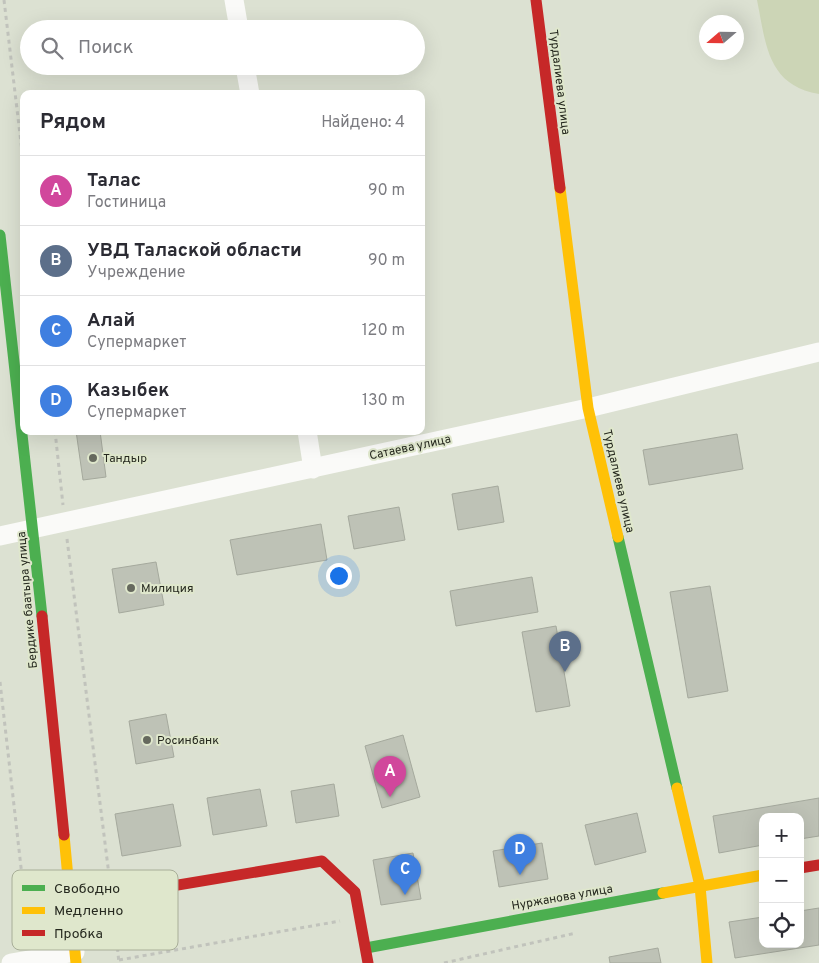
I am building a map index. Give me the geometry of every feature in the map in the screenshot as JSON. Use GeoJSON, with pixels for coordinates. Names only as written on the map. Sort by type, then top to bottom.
{"type":"FeatureCollection","features":[{"type":"Feature","properties":{"kind":"street"},"geometry":{"type":"LineString","coordinates":[[234,0],[237,20]]}},
{"type":"Feature","properties":{"kind":"street","name":"Турдалиева улица"},"geometry":{"type":"LineString","coordinates":[[536,0],[588,408],[700,886],[707,963]]}},
{"type":"Feature","properties":{"kind":"street"},"geometry":{"type":"LineString","coordinates":[[247,75],[249,90]]}},
{"type":"Feature","properties":{"kind":"street","name":"Бердике баатыра улица"},"geometry":{"type":"LineString","coordinates":[[0,236],[20,409]]}},
{"type":"Feature","properties":{"kind":"street","name":"Сатаева улица"},"geometry":{"type":"LineString","coordinates":[[0,536],[588,408],[819,352]]}},
{"type":"Feature","properties":{"kind":"street","name":"Бердике баатыра улица"},"geometry":{"type":"LineString","coordinates":[[23,435],[67,870]]}},
{"type":"Feature","properties":{"kind":"street"},"geometry":{"type":"LineString","coordinates":[[308,435],[313,469]]}},
{"type":"Feature","properties":{"kind":"street"},"geometry":{"type":"LineString","coordinates":[[178,885],[322,861],[355,892],[368,963]]}},
{"type":"Feature","properties":{"kind":"street"},"geometry":{"type":"LineString","coordinates":[[804,867],[819,865]]}},
{"type":"Feature","properties":{"kind":"street","name":"Нуржанова улица"},"geometry":{"type":"LineString","coordinates":[[366,948],[759,876]]}},
{"type":"Feature","properties":{"kind":"street"},"geometry":{"type":"LineString","coordinates":[[11,963],[75,957]]}},
{"type":"Feature","properties":{"kind":"path"},"geometry":{"type":"LineString","coordinates":[[4,0],[20,134]]}},
{"type":"Feature","properties":{"kind":"path"},"geometry":{"type":"LineString","coordinates":[[55,435],[108,870]]}},
{"type":"Feature","properties":{"kind":"path"},"geometry":{"type":"LineString","coordinates":[[0,682],[21,870]]}},
{"type":"Feature","properties":{"kind":"path"},"geometry":{"type":"LineString","coordinates":[[119,961],[360,917]]}},
{"type":"Feature","properties":{"kind":"green space"},"geometry":{"type":"Polygon","coordinates":[[[757,0],[819,0],[819,94],[802,89],[789,82],[779,72],[767,47],[757,0]]]}},
{"type":"Feature","properties":{"kind":"building"},"geometry":{"type":"Polygon","coordinates":[[[737,434],[743,469],[649,485],[643,450],[737,434]]]}},
{"type":"Feature","properties":{"kind":"building"},"geometry":{"type":"Polygon","coordinates":[[[77,435],[101,435],[106,477],[83,480],[77,435]]]}},
{"type":"Feature","properties":{"kind":"building"},"geometry":{"type":"Polygon","coordinates":[[[498,486],[504,522],[458,530],[452,494],[498,486]]]}},
{"type":"Feature","properties":{"kind":"building"},"geometry":{"type":"Polygon","coordinates":[[[399,507],[405,540],[354,549],[348,516],[399,507]]]}},
{"type":"Feature","properties":{"kind":"building"},"geometry":{"type":"Polygon","coordinates":[[[321,524],[327,560],[237,575],[230,540],[321,524]]]}},
{"type":"Feature","properties":{"kind":"building"},"geometry":{"type":"Polygon","coordinates":[[[156,562],[164,605],[119,613],[112,569],[156,562]]]}},
{"type":"Feature","properties":{"kind":"building"},"geometry":{"type":"Polygon","coordinates":[[[532,577],[538,612],[456,626],[450,591],[532,577]]]}},
{"type":"Feature","properties":{"kind":"building"},"geometry":{"type":"Polygon","coordinates":[[[710,586],[728,691],[688,698],[670,592],[710,586]]]}},
{"type":"Feature","properties":{"kind":"building"},"geometry":{"type":"Polygon","coordinates":[[[556,626],[570,706],[536,712],[522,632],[556,626]]]}},
{"type":"Feature","properties":{"kind":"building"},"geometry":{"type":"Polygon","coordinates":[[[166,714],[174,757],[136,764],[129,721],[166,714]]]}},
{"type":"Feature","properties":{"kind":"building"},"geometry":{"type":"Polygon","coordinates":[[[403,735],[420,797],[382,808],[365,746],[403,735]]]}},
{"type":"Feature","properties":{"kind":"building"},"geometry":{"type":"Polygon","coordinates":[[[334,784],[339,816],[296,823],[291,791],[334,784]]]}},
{"type":"Feature","properties":{"kind":"building"},"geometry":{"type":"Polygon","coordinates":[[[260,789],[267,826],[213,835],[207,798],[260,789]]]}},
{"type":"Feature","properties":{"kind":"building"},"geometry":{"type":"Polygon","coordinates":[[[819,798],[819,836],[804,838],[804,813],[759,813],[759,846],[719,853],[713,816],[819,798]]]}},
{"type":"Feature","properties":{"kind":"building"},"geometry":{"type":"Polygon","coordinates":[[[173,804],[181,846],[122,856],[115,814],[173,804]]]}},
{"type":"Feature","properties":{"kind":"building"},"geometry":{"type":"Polygon","coordinates":[[[637,813],[646,852],[595,865],[585,825],[637,813]]]}},
{"type":"Feature","properties":{"kind":"building"},"geometry":{"type":"Polygon","coordinates":[[[542,843],[548,879],[499,887],[493,851],[542,843]]]}},
{"type":"Feature","properties":{"kind":"building"},"geometry":{"type":"Polygon","coordinates":[[[413,853],[421,899],[381,905],[373,860],[413,853]]]}},
{"type":"Feature","properties":{"kind":"building"},"geometry":{"type":"Polygon","coordinates":[[[819,908],[819,945],[804,947],[804,910],[819,908]]]}},
{"type":"Feature","properties":{"kind":"building"},"geometry":{"type":"Polygon","coordinates":[[[759,918],[759,948],[800,948],[735,958],[729,922],[759,918]]]}},
{"type":"Feature","properties":{"kind":"building"},"geometry":{"type":"Polygon","coordinates":[[[658,948],[661,963],[610,963],[609,957],[658,948]]]}},
{"type":"Feature","properties":{"kind":"traffic: fast"},"geometry":{"type":"LineString","coordinates":[[0,235],[20,416]]}},
{"type":"Feature","properties":{"kind":"traffic: fast"},"geometry":{"type":"LineString","coordinates":[[22,435],[42,616]]}},
{"type":"Feature","properties":{"kind":"traffic: fast"},"geometry":{"type":"LineString","coordinates":[[618,537],[677,788]]}},
{"type":"Feature","properties":{"kind":"traffic: fast"},"geometry":{"type":"LineString","coordinates":[[366,948],[663,893]]}},
{"type":"Feature","properties":{"kind":"traffic: slow"},"geometry":{"type":"LineString","coordinates":[[560,188],[588,408],[618,537]]}},
{"type":"Feature","properties":{"kind":"traffic: slow"},"geometry":{"type":"LineString","coordinates":[[677,788],[700,886],[707,963]]}},
{"type":"Feature","properties":{"kind":"traffic: slow"},"geometry":{"type":"LineString","coordinates":[[64,835],[67,870]]}},
{"type":"Feature","properties":{"kind":"traffic: slow"},"geometry":{"type":"LineString","coordinates":[[663,893],[759,876]]}},
{"type":"Feature","properties":{"kind":"traffic: slow"},"geometry":{"type":"LineString","coordinates":[[75,950],[76,963]]}},
{"type":"Feature","properties":{"kind":"traffic: jam"},"geometry":{"type":"LineString","coordinates":[[536,0],[560,188]]}},
{"type":"Feature","properties":{"kind":"traffic: jam"},"geometry":{"type":"LineString","coordinates":[[42,616],[64,835]]}},
{"type":"Feature","properties":{"kind":"traffic: jam"},"geometry":{"type":"LineString","coordinates":[[178,885],[322,861],[355,892],[368,963]]}},
{"type":"Feature","properties":{"kind":"traffic: jam"},"geometry":{"type":"LineString","coordinates":[[804,867],[819,865]]}},
{"type":"Feature","properties":{"kind":"place","name":"Тандыр"},"geometry":{"type":"Point","coordinates":[93,458]}},
{"type":"Feature","properties":{"kind":"place","name":"Милиция"},"geometry":{"type":"Point","coordinates":[131,588]}},
{"type":"Feature","properties":{"kind":"place","name":"УВД Талаской области"},"geometry":{"type":"Point","coordinates":[565,672]}},
{"type":"Feature","properties":{"kind":"place","name":"Росинбанк"},"geometry":{"type":"Point","coordinates":[147,740]}},
{"type":"Feature","properties":{"kind":"place","name":"Талас"},"geometry":{"type":"Point","coordinates":[390,797]}},
{"type":"Feature","properties":{"kind":"place","name":"Казыбек"},"geometry":{"type":"Point","coordinates":[520,875]}},
{"type":"Feature","properties":{"kind":"place","name":"Алай"},"geometry":{"type":"Point","coordinates":[405,895]}}]}
